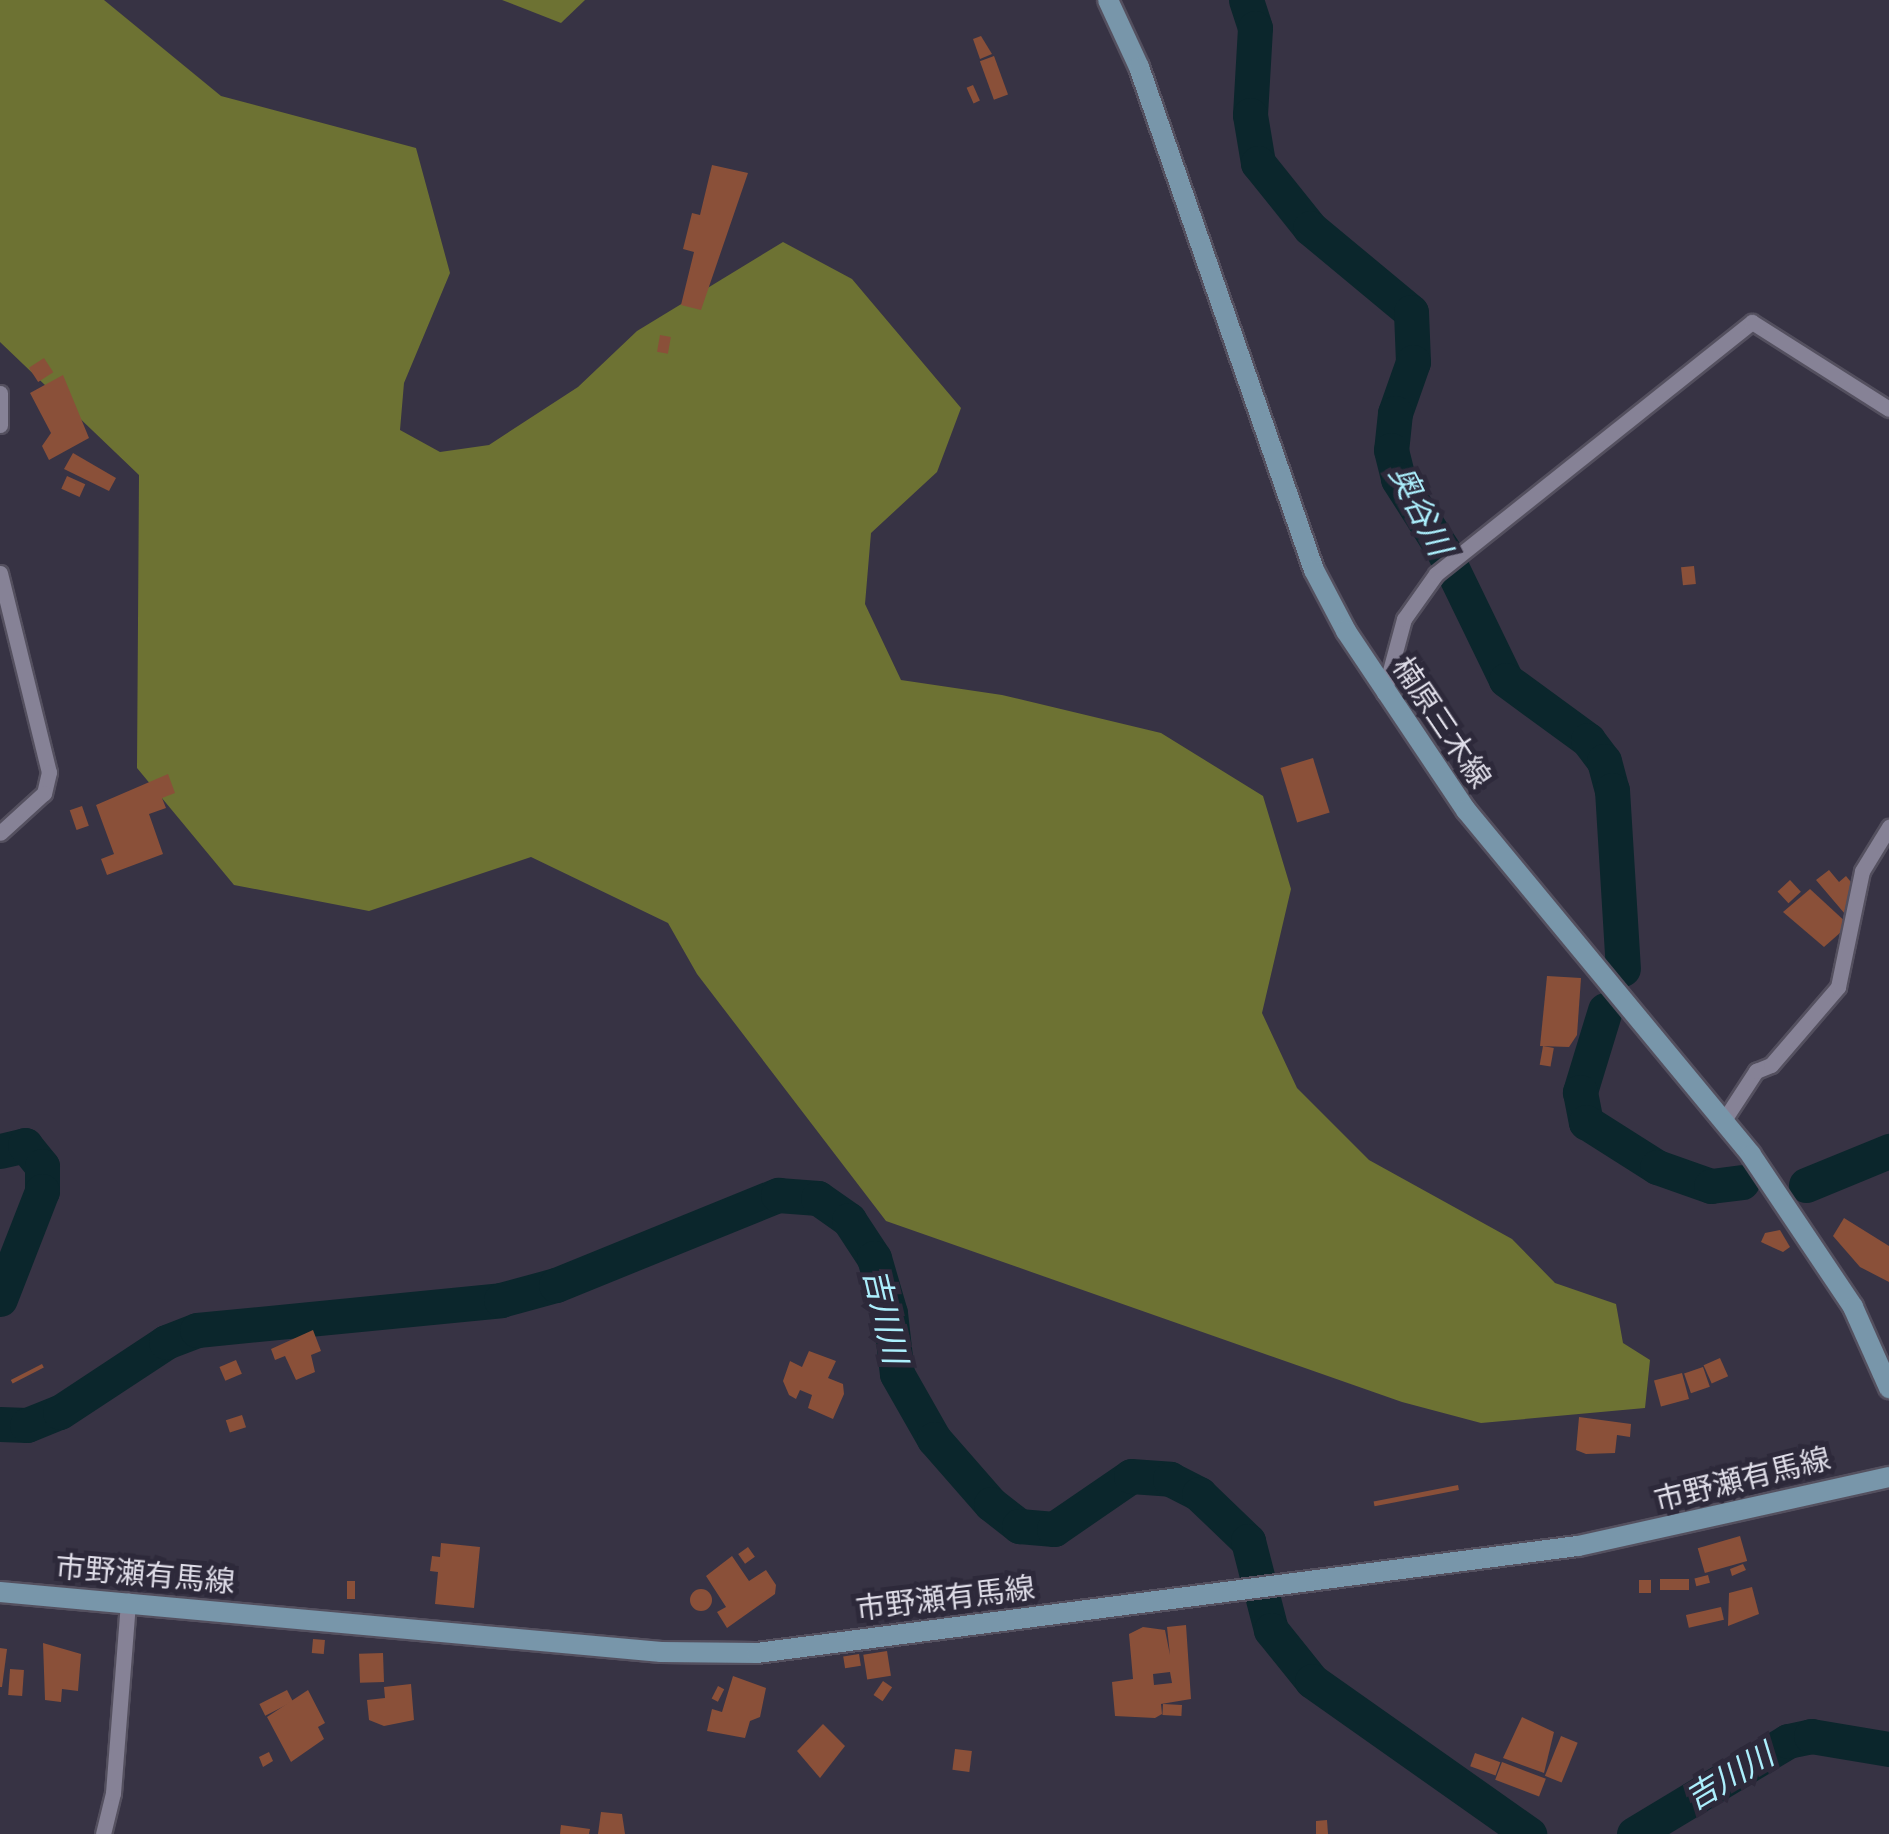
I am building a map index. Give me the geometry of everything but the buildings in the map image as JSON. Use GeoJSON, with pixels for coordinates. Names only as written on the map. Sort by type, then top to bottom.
{"type":"FeatureCollection","features":[{"type":"Feature","properties":{"kind":"main road","name":"楠原三木線"},"geometry":{"type":"LineString","coordinates":[[1108,0],[1139,66],[1314,570],[1384,693],[1565,938],[1724,1120],[1853,1307],[1889,1388]]}},
{"type":"Feature","properties":{"kind":"main road","name":"市野瀬有馬線"},"geometry":{"type":"LineString","coordinates":[[0,1592],[709,1654],[1578,1546],[1889,1477]]}},
{"type":"Feature","properties":{"kind":"street"},"geometry":{"type":"LineString","coordinates":[[1384,693],[1404,620],[1436,574],[1752,322],[1889,409]]}},
{"type":"Feature","properties":{"kind":"street"},"geometry":{"type":"LineString","coordinates":[[0,393],[0,424]]}},
{"type":"Feature","properties":{"kind":"street"},"geometry":{"type":"LineString","coordinates":[[0,573],[49,772],[44,793],[0,833]]}},
{"type":"Feature","properties":{"kind":"street"},"geometry":{"type":"LineString","coordinates":[[1724,1120],[1756,1071],[1783,1053],[1838,987],[1862,870],[1889,827]]}},
{"type":"Feature","properties":{"kind":"street"},"geometry":{"type":"LineString","coordinates":[[102,1834],[112,1793],[128,1601]]}},
{"type":"Feature","properties":{"kind":"green space"},"geometry":{"type":"Polygon","coordinates":[[[0,0],[104,0],[221,96],[416,148],[450,273],[404,383],[400,430],[440,452],[489,445],[578,387],[637,331],[783,242],[852,279],[961,408],[937,472],[871,533],[865,604],[901,680],[1002,695],[1161,733],[1263,796],[1291,889],[1262,1013],[1297,1088],[1369,1160],[1512,1239],[1555,1283],[1616,1304],[1623,1343],[1650,1360],[1645,1408],[1481,1423],[1402,1402],[886,1221],[697,974],[668,923],[531,857],[369,911],[234,885],[137,768],[139,475],[0,342],[0,0]]]}},
{"type":"Feature","properties":{"kind":"green space"},"geometry":{"type":"Polygon","coordinates":[[[502,0],[585,0],[561,23],[502,0]]]}},
{"type":"Feature","properties":{"kind":"waterway","name":"奥谷川"},"geometry":{"type":"LineString","coordinates":[[1246,0],[1255,28],[1250,115],[1258,163],[1310,228],[1411,312],[1413,362],[1395,413],[1391,450],[1398,479],[1443,550],[1506,680],[1588,740],[1604,761],[1612,790],[1623,969]]}},
{"type":"Feature","properties":{"kind":"waterway","name":"奥谷川"},"geometry":{"type":"LineString","coordinates":[[1605,1010],[1580,1092],[1586,1122],[1657,1167],[1711,1186],[1742,1182]]}},
{"type":"Feature","properties":{"kind":"waterway","name":"吉川川"},"geometry":{"type":"LineString","coordinates":[[0,1151],[25,1145],[42,1166],[42,1191],[0,1299]]}},
{"type":"Feature","properties":{"kind":"waterway","name":"奥谷川"},"geometry":{"type":"LineString","coordinates":[[1806,1185],[1889,1151]]}},
{"type":"Feature","properties":{"kind":"waterway","name":"吉川川"},"geometry":{"type":"LineString","coordinates":[[0,1424],[27,1425],[60,1412],[166,1342],[197,1330],[501,1300],[556,1285],[778,1195],[818,1198],[849,1220],[874,1258],[890,1313],[897,1374],[934,1439],[991,1504],[1019,1526],[1054,1529],[1131,1476],[1170,1479],[1199,1494],[1248,1541],[1271,1630],[1312,1681],[1529,1834]]}},
{"type":"Feature","properties":{"kind":"waterway","name":"吉川川"},"geometry":{"type":"LineString","coordinates":[[1634,1834],[1788,1741],[1811,1736],[1889,1749]]}}]}
